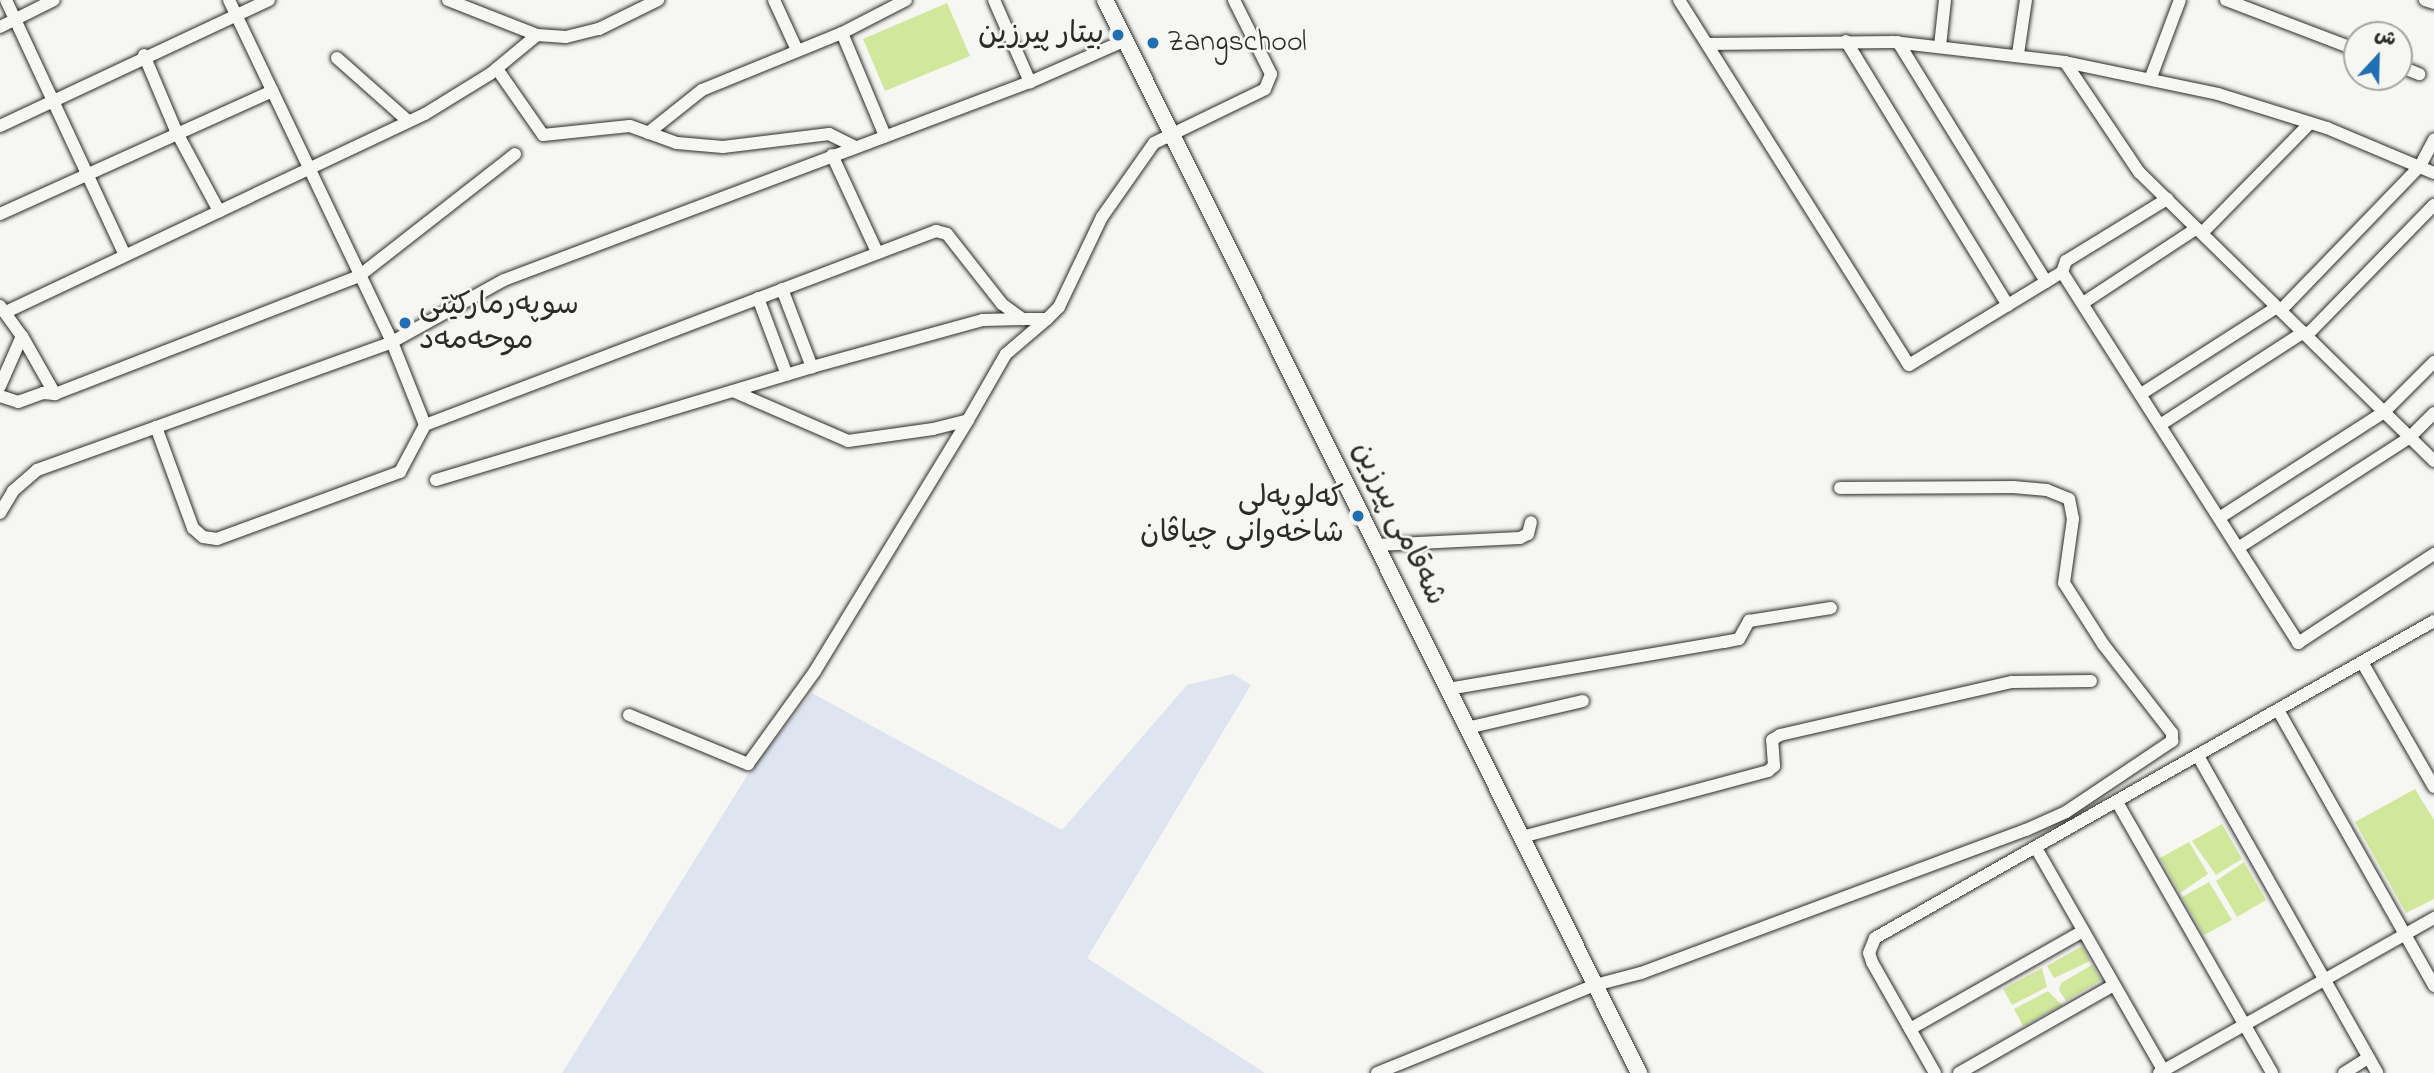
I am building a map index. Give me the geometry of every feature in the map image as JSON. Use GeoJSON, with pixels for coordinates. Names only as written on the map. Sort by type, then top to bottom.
{"type":"FeatureCollection","features":[{"type":"Feature","properties":{"kind":"street"},"geometry":{"type":"LineString","coordinates":[[6,0],[125,255]]}},
{"type":"Feature","properties":{"kind":"street"},"geometry":{"type":"LineString","coordinates":[[0,27],[54,0]]}},
{"type":"Feature","properties":{"kind":"street"},"geometry":{"type":"LineString","coordinates":[[229,0],[359,276],[393,342],[425,425]]}},
{"type":"Feature","properties":{"kind":"street"},"geometry":{"type":"LineString","coordinates":[[0,126],[53,103],[144,55],[269,0]]}},
{"type":"Feature","properties":{"kind":"street"},"geometry":{"type":"LineString","coordinates":[[448,0],[537,35],[566,37],[599,29],[658,0]]}},
{"type":"Feature","properties":{"kind":"street"},"geometry":{"type":"LineString","coordinates":[[774,0],[797,50]]}},
{"type":"Feature","properties":{"kind":"street"},"geometry":{"type":"LineString","coordinates":[[648,133],[702,90],[842,33],[888,4],[906,0]]}},
{"type":"Feature","properties":{"kind":"street"},"geometry":{"type":"LineString","coordinates":[[994,0],[1030,82]]}},
{"type":"Feature","properties":{"kind":"street","name":"شەقامی پیرزین"},"geometry":{"type":"LineString","coordinates":[[1105,0],[1124,41],[1174,132],[1639,1073]]}},
{"type":"Feature","properties":{"kind":"street"},"geometry":{"type":"LineString","coordinates":[[629,715],[748,764],[815,671],[1006,354],[1059,307],[1102,217],[1154,143],[1265,89],[1271,74],[1234,0]]}},
{"type":"Feature","properties":{"kind":"street"},"geometry":{"type":"LineString","coordinates":[[1679,0],[1909,365],[2062,272],[2066,261],[2167,199]]}},
{"type":"Feature","properties":{"kind":"street"},"geometry":{"type":"LineString","coordinates":[[1940,46],[1944,0]]}},
{"type":"Feature","properties":{"kind":"street"},"geometry":{"type":"LineString","coordinates":[[2018,54],[2026,0]]}},
{"type":"Feature","properties":{"kind":"street"},"geometry":{"type":"LineString","coordinates":[[2151,77],[2180,0]]}},
{"type":"Feature","properties":{"kind":"street"},"geometry":{"type":"LineString","coordinates":[[2226,0],[2343,45]]}},
{"type":"Feature","properties":{"kind":"street"},"geometry":{"type":"LineString","coordinates":[[2425,0],[2434,3]]}},
{"type":"Feature","properties":{"kind":"street"},"geometry":{"type":"LineString","coordinates":[[842,33],[885,136]]}},
{"type":"Feature","properties":{"kind":"street"},"geometry":{"type":"LineString","coordinates":[[55,394],[23,336],[3,309],[125,255],[408,121],[497,69],[537,35]]}},
{"type":"Feature","properties":{"kind":"street"},"geometry":{"type":"LineString","coordinates":[[0,513],[13,491],[37,470],[393,342],[504,279],[1030,82],[1124,41]]}},
{"type":"Feature","properties":{"kind":"street"},"geometry":{"type":"LineString","coordinates":[[1707,44],[1846,41],[1940,46],[2018,54],[2151,77],[2310,123],[2434,173]]}},
{"type":"Feature","properties":{"kind":"street"},"geometry":{"type":"LineString","coordinates":[[1846,41],[2008,305]]}},
{"type":"Feature","properties":{"kind":"street"},"geometry":{"type":"LineString","coordinates":[[1898,43],[2046,282]]}},
{"type":"Feature","properties":{"kind":"street"},"geometry":{"type":"LineString","coordinates":[[144,55],[177,133],[219,211]]}},
{"type":"Feature","properties":{"kind":"street"},"geometry":{"type":"LineString","coordinates":[[337,58],[408,121]]}},
{"type":"Feature","properties":{"kind":"street"},"geometry":{"type":"LineString","coordinates":[[2065,62],[2122,154],[2434,461]]}},
{"type":"Feature","properties":{"kind":"street"},"geometry":{"type":"LineString","coordinates":[[497,69],[543,135],[614,126],[677,143],[723,147],[829,134],[854,146]]}},
{"type":"Feature","properties":{"kind":"street"},"geometry":{"type":"LineString","coordinates":[[2413,72],[2419,74]]}},
{"type":"Feature","properties":{"kind":"street"},"geometry":{"type":"LineString","coordinates":[[0,214],[273,91]]}},
{"type":"Feature","properties":{"kind":"street"},"geometry":{"type":"LineString","coordinates":[[2083,303],[2199,231],[2310,123]]}},
{"type":"Feature","properties":{"kind":"street"},"geometry":{"type":"LineString","coordinates":[[2140,394],[2279,308],[2420,166],[2434,140]]}},
{"type":"Feature","properties":{"kind":"street"},"geometry":{"type":"LineString","coordinates":[[0,396],[18,402],[43,393],[55,394],[359,276],[514,154]]}},
{"type":"Feature","properties":{"kind":"street"},"geometry":{"type":"LineString","coordinates":[[832,155],[877,252]]}},
{"type":"Feature","properties":{"kind":"street"},"geometry":{"type":"LineString","coordinates":[[2160,425],[2305,334],[2434,205]]}},
{"type":"Feature","properties":{"kind":"street"},"geometry":{"type":"LineString","coordinates":[[156,427],[193,528],[202,537],[217,539],[400,472],[425,425],[936,231],[947,234],[1002,304],[1023,319]]}},
{"type":"Feature","properties":{"kind":"street"},"geometry":{"type":"LineString","coordinates":[[2062,272],[2298,643],[2434,554]]}},
{"type":"Feature","properties":{"kind":"street"},"geometry":{"type":"LineString","coordinates":[[782,289],[812,366]]}},
{"type":"Feature","properties":{"kind":"street"},"geometry":{"type":"LineString","coordinates":[[758,298],[787,375]]}},
{"type":"Feature","properties":{"kind":"street"},"geometry":{"type":"LineString","coordinates":[[436,480],[812,366],[983,320],[1047,319]]}},
{"type":"Feature","properties":{"kind":"street"},"geometry":{"type":"LineString","coordinates":[[0,386],[23,336]]}},
{"type":"Feature","properties":{"kind":"street"},"geometry":{"type":"LineString","coordinates":[[2219,518],[2384,412],[2434,362]]}},
{"type":"Feature","properties":{"kind":"street"},"geometry":{"type":"LineString","coordinates":[[733,391],[857,442],[968,420]]}},
{"type":"Feature","properties":{"kind":"street"},"geometry":{"type":"LineString","coordinates":[[2238,548],[2410,437],[2434,413]]}},
{"type":"Feature","properties":{"kind":"street"},"geometry":{"type":"LineString","coordinates":[[1377,1073],[1595,985],[1641,973],[2026,830],[2066,812],[2172,741],[2172,733],[2103,644],[2064,583],[2073,519],[2069,499],[2047,490],[2013,487],[1840,488]]}},
{"type":"Feature","properties":{"kind":"street"},"geometry":{"type":"LineString","coordinates":[[1377,545],[1520,538],[1528,534],[1531,522]]}},
{"type":"Feature","properties":{"kind":"street"},"geometry":{"type":"LineString","coordinates":[[1448,689],[1739,639],[1749,621],[1831,608]]}},
{"type":"Feature","properties":{"kind":"street"},"geometry":{"type":"LineString","coordinates":[[1935,1073],[1872,962],[1869,953],[1875,938],[2434,621]]}},
{"type":"Feature","properties":{"kind":"street"},"geometry":{"type":"LineString","coordinates":[[2362,662],[2434,787]]}},
{"type":"Feature","properties":{"kind":"street"},"geometry":{"type":"LineString","coordinates":[[1522,837],[1768,771],[1774,766],[1772,740],[1780,735],[2012,682],[2091,681]]}},
{"type":"Feature","properties":{"kind":"street"},"geometry":{"type":"LineString","coordinates":[[1467,728],[1583,701]]}},
{"type":"Feature","properties":{"kind":"street"},"geometry":{"type":"LineString","coordinates":[[2278,710],[2434,986]]}},
{"type":"Feature","properties":{"kind":"street"},"geometry":{"type":"LineString","coordinates":[[2198,756],[2377,1073]]}},
{"type":"Feature","properties":{"kind":"street"},"geometry":{"type":"LineString","coordinates":[[2117,802],[2272,1073]]}},
{"type":"Feature","properties":{"kind":"street"},"geometry":{"type":"LineString","coordinates":[[2036,848],[2163,1072],[2434,918]]}},
{"type":"Feature","properties":{"kind":"street"},"geometry":{"type":"LineString","coordinates":[[1910,1029],[2083,931]]}},
{"type":"Feature","properties":{"kind":"street"},"geometry":{"type":"LineString","coordinates":[[1959,1073],[2114,985]]}},
{"type":"Feature","properties":{"kind":"street"},"geometry":{"type":"LineString","coordinates":[[2344,1073],[2368,1058]]}},
{"type":"Feature","properties":{"kind":"shaded area"},"geometry":{"type":"Polygon","coordinates":[[[1233,674],[1251,685],[1087,958],[1265,1073],[562,1073],[750,771],[812,693],[1062,830],[1187,685],[1233,674]]]}},
{"type":"Feature","properties":{"kind":"green space"},"geometry":{"type":"Polygon","coordinates":[[[947,3],[970,56],[885,91],[863,39],[947,3]]]}},
{"type":"Feature","properties":{"kind":"green space"},"geometry":{"type":"Polygon","coordinates":[[[2415,789],[2434,820],[2434,899],[2406,913],[2355,822],[2415,789]]]}},
{"type":"Feature","properties":{"kind":"green space"},"geometry":{"type":"Polygon","coordinates":[[[2222,824],[2242,859],[2216,875],[2192,841],[2222,824]]]}},
{"type":"Feature","properties":{"kind":"green space"},"geometry":{"type":"Polygon","coordinates":[[[2189,842],[2208,874],[2180,893],[2160,858],[2189,842]]]}},
{"type":"Feature","properties":{"kind":"green space"},"geometry":{"type":"Polygon","coordinates":[[[2244,862],[2266,900],[2237,917],[2216,881],[2244,862]]]}},
{"type":"Feature","properties":{"kind":"green space"},"geometry":{"type":"Polygon","coordinates":[[[2209,882],[2232,920],[2204,935],[2182,897],[2209,882]]]}},
{"type":"Feature","properties":{"kind":"green space"},"geometry":{"type":"Polygon","coordinates":[[[2082,946],[2090,961],[2054,978],[2047,966],[2082,946]]]}},
{"type":"Feature","properties":{"kind":"green space"},"geometry":{"type":"Polygon","coordinates":[[[2092,965],[2101,980],[2066,1001],[2059,990],[2061,983],[2092,965]]]}},
{"type":"Feature","properties":{"kind":"green space"},"geometry":{"type":"Polygon","coordinates":[[[2042,968],[2047,987],[2012,1005],[2003,989],[2042,968]]]}},
{"type":"Feature","properties":{"kind":"green space"},"geometry":{"type":"Polygon","coordinates":[[[2048,991],[2062,1005],[2023,1026],[2014,1009],[2048,991]]]}},
{"type":"Feature","properties":{"kind":"place","name":"بيتار پيرزين"},"geometry":{"type":"Point","coordinates":[1118,35]}},
{"type":"Feature","properties":{"kind":"place","name":"Zangschool"},"geometry":{"type":"Point","coordinates":[1153,43]}},
{"type":"Feature","properties":{"kind":"place","name":"سوپەرمارکێتی موحەمەد"},"geometry":{"type":"Point","coordinates":[405,323]}},
{"type":"Feature","properties":{"kind":"place","name":"کەلوپەلی شاخەوانی چیاڤان"},"geometry":{"type":"Point","coordinates":[1358,516]}}]}
